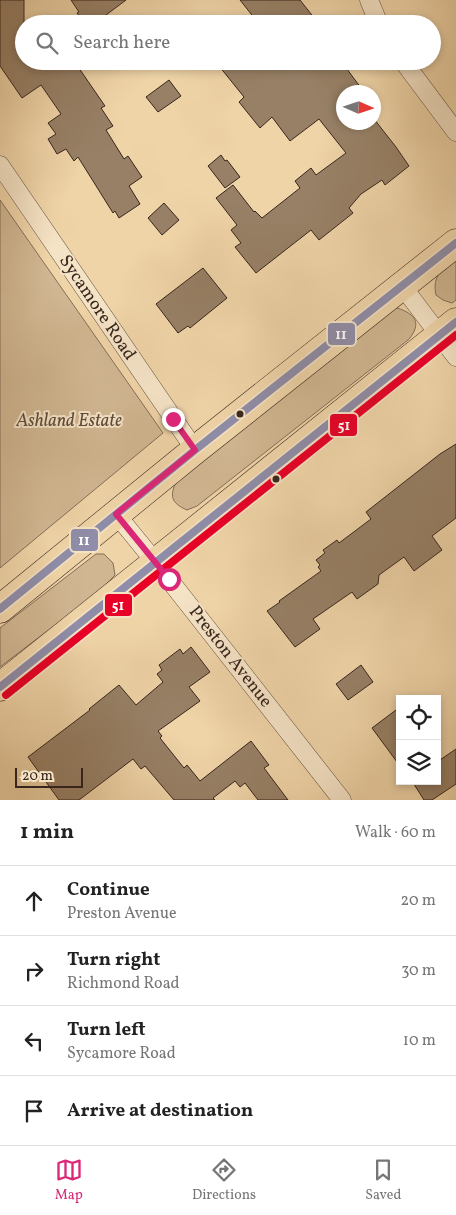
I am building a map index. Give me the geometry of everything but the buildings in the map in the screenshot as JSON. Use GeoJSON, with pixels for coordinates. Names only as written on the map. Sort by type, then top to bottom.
{"type":"FeatureCollection","features":[{"type":"Feature","properties":{"kind":"main road"},"geometry":{"type":"LineString","coordinates":[[0,609],[195,450],[403,287],[456,243]]}},
{"type":"Feature","properties":{"kind":"main road"},"geometry":{"type":"LineString","coordinates":[[0,687],[448,329]]}},
{"type":"Feature","properties":{"kind":"street"},"geometry":{"type":"LineString","coordinates":[[369,0],[375,15]]}},
{"type":"Feature","properties":{"kind":"street"},"geometry":{"type":"LineString","coordinates":[[410,70],[456,132]]}},
{"type":"Feature","properties":{"kind":"street","name":"Sycamore Road"},"geometry":{"type":"LineString","coordinates":[[0,165],[195,450]]}},
{"type":"Feature","properties":{"kind":"street"},"geometry":{"type":"LineString","coordinates":[[403,287],[448,329],[456,357]]}},
{"type":"Feature","properties":{"kind":"street","name":"Preston Avenue"},"geometry":{"type":"LineString","coordinates":[[116,514],[342,800]]}},
{"type":"Feature","properties":{"kind":"green space","name":"Ashland Estate"},"geometry":{"type":"Polygon","coordinates":[[[0,200],[163,433],[0,568],[0,200]]]}},
{"type":"Feature","properties":{"kind":"green space"},"geometry":{"type":"Polygon","coordinates":[[[456,259],[456,300],[452,303],[436,295],[435,282],[446,266],[456,259]]]}},
{"type":"Feature","properties":{"kind":"green space"},"geometry":{"type":"Polygon","coordinates":[[[397,308],[414,318],[416,325],[408,340],[197,506],[187,510],[175,502],[172,495],[177,480],[389,309],[397,308]]]}},
{"type":"Feature","properties":{"kind":"green space"},"geometry":{"type":"Polygon","coordinates":[[[96,554],[104,554],[113,563],[115,575],[101,590],[0,667],[0,628],[96,554]]]}},
{"type":"Feature","properties":{"kind":"transit line","name":"11"},"geometry":{"type":"LineString","coordinates":[[0,609],[195,450],[456,243]]}},
{"type":"Feature","properties":{"kind":"transit line","name":"11"},"geometry":{"type":"LineString","coordinates":[[0,687],[456,322]]}},
{"type":"Feature","properties":{"kind":"transit line","name":"51"},"geometry":{"type":"LineString","coordinates":[[6,695],[456,335]]}},
{"type":"Feature","properties":{"kind":"route"},"geometry":{"type":"LineString","coordinates":[[169,579],[116,514],[195,450],[173,419]]}}]}
